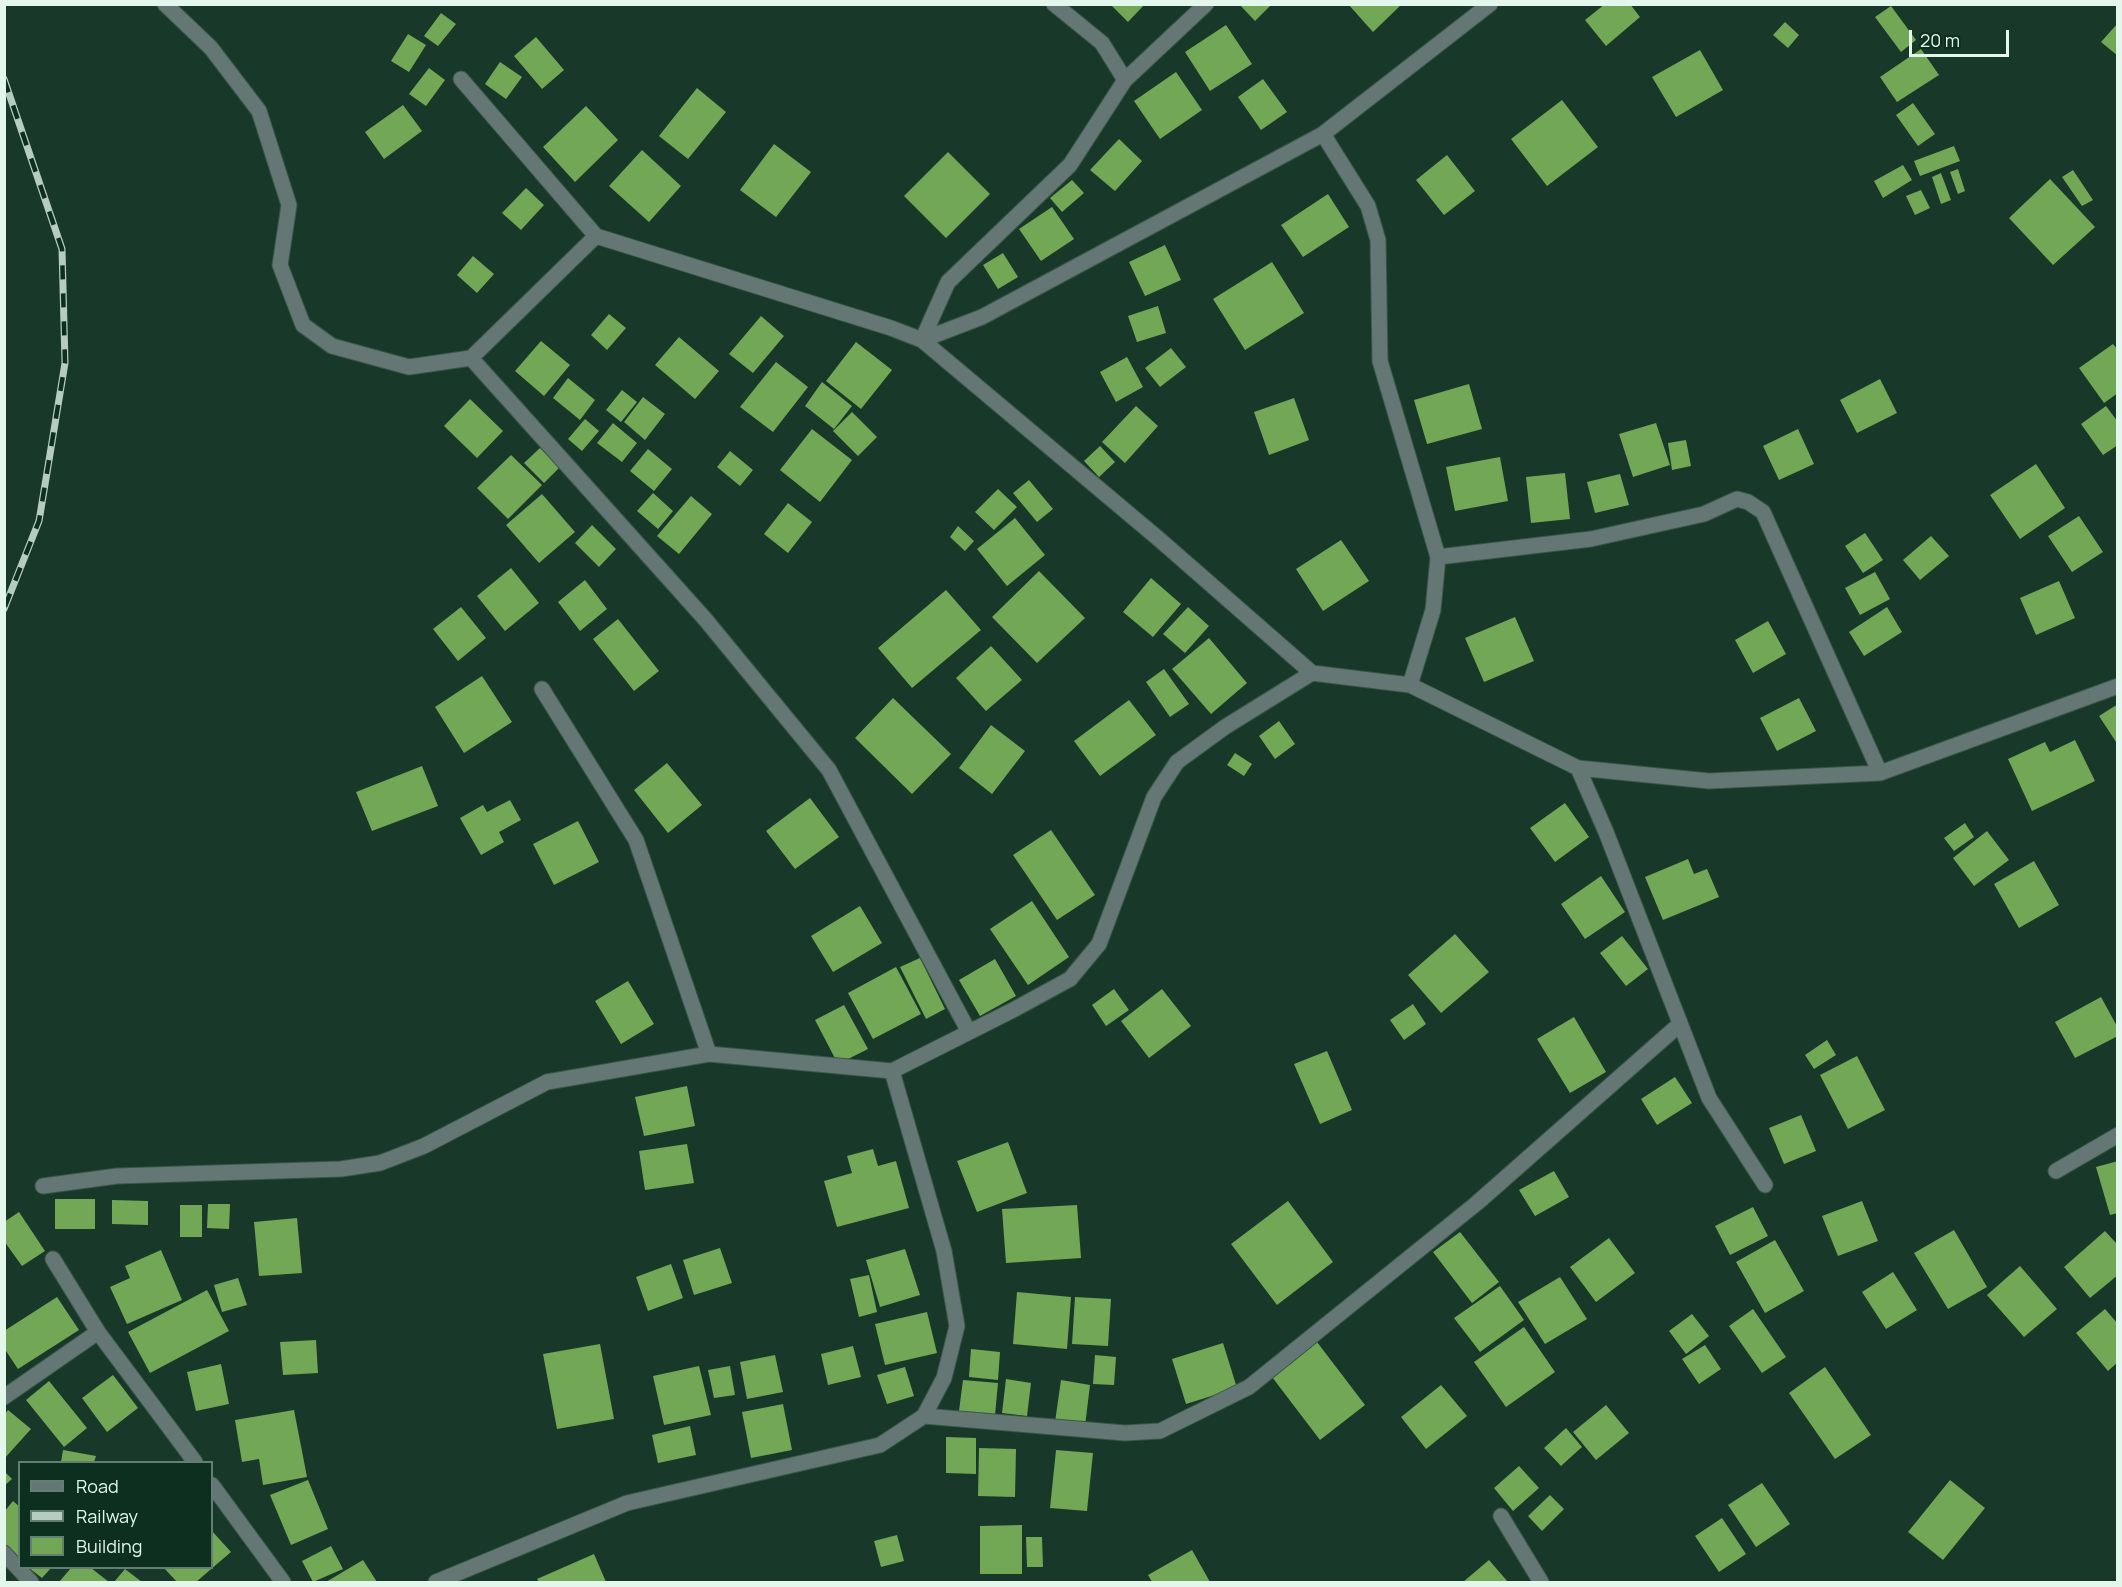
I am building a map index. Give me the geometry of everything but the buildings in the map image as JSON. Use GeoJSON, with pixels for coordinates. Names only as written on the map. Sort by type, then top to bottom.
{"type":"FeatureCollection","features":[{"type":"Feature","properties":{"kind":"street"},"geometry":{"type":"LineString","coordinates":[[165,4],[211,48],[259,111],[289,205],[280,265],[303,325],[332,346],[408,367],[471,358],[596,236]]}},
{"type":"Feature","properties":{"kind":"street"},"geometry":{"type":"LineString","coordinates":[[1054,4],[1102,44],[1125,80]]}},
{"type":"Feature","properties":{"kind":"street"},"geometry":{"type":"LineString","coordinates":[[922,340],[948,282],[1070,165],[1125,80],[1206,4]]}},
{"type":"Feature","properties":{"kind":"street"},"geometry":{"type":"LineString","coordinates":[[922,340],[982,317],[1323,134],[1490,4]]}},
{"type":"Feature","properties":{"kind":"street"},"geometry":{"type":"LineString","coordinates":[[461,79],[596,236],[891,328],[922,340],[1160,540],[1312,673],[1410,685],[1578,768],[1709,781],[1880,773],[2118,686]]}},
{"type":"Feature","properties":{"kind":"street"},"geometry":{"type":"LineString","coordinates":[[1323,134],[1368,206],[1378,240],[1380,361],[1438,557],[1433,610],[1410,685]]}},
{"type":"Feature","properties":{"kind":"street"},"geometry":{"type":"LineString","coordinates":[[471,358],[705,619],[829,770],[969,1032]]}},
{"type":"Feature","properties":{"kind":"street"},"geometry":{"type":"LineString","coordinates":[[1438,557],[1591,539],[1704,514],[1737,499],[1748,502],[1763,512],[1880,773]]}},
{"type":"Feature","properties":{"kind":"street"},"geometry":{"type":"LineString","coordinates":[[43,1186],[117,1176],[341,1169],[380,1163],[424,1146],[547,1082],[709,1054],[892,1071],[1070,979],[1099,944],[1154,797],[1177,762],[1225,727],[1312,673]]}},
{"type":"Feature","properties":{"kind":"street"},"geometry":{"type":"LineString","coordinates":[[542,689],[636,840],[709,1054]]}},
{"type":"Feature","properties":{"kind":"street"},"geometry":{"type":"LineString","coordinates":[[1578,768],[1606,832],[1709,1098],[1765,1185]]}},
{"type":"Feature","properties":{"kind":"street"},"geometry":{"type":"LineString","coordinates":[[924,1416],[1125,1433],[1160,1431],[1249,1387],[1477,1203],[1680,1024]]}},
{"type":"Feature","properties":{"kind":"street"},"geometry":{"type":"LineString","coordinates":[[436,1582],[627,1503],[880,1444],[924,1416],[944,1378],[957,1326],[944,1251],[892,1071]]}},
{"type":"Feature","properties":{"kind":"street"},"geometry":{"type":"LineString","coordinates":[[2056,1171],[2118,1135]]}},
{"type":"Feature","properties":{"kind":"street"},"geometry":{"type":"LineString","coordinates":[[53,1259],[98,1332],[194,1461]]}},
{"type":"Feature","properties":{"kind":"street"},"geometry":{"type":"LineString","coordinates":[[4,1397],[98,1332]]}},
{"type":"Feature","properties":{"kind":"street"},"geometry":{"type":"LineString","coordinates":[[213,1486],[283,1582]]}},
{"type":"Feature","properties":{"kind":"street"},"geometry":{"type":"LineString","coordinates":[[1501,1516],[1541,1582]]}},
{"type":"Feature","properties":{"kind":"street"},"geometry":{"type":"LineString","coordinates":[[4,1553],[18,1568]]}},
{"type":"Feature","properties":{"kind":"street"},"geometry":{"type":"LineString","coordinates":[[19,1569],[31,1582]]}},
{"type":"Feature","properties":{"kind":"railway"},"geometry":{"type":"LineString","coordinates":[[4,79],[62,249],[65,363],[39,521],[4,609]]}}]}
